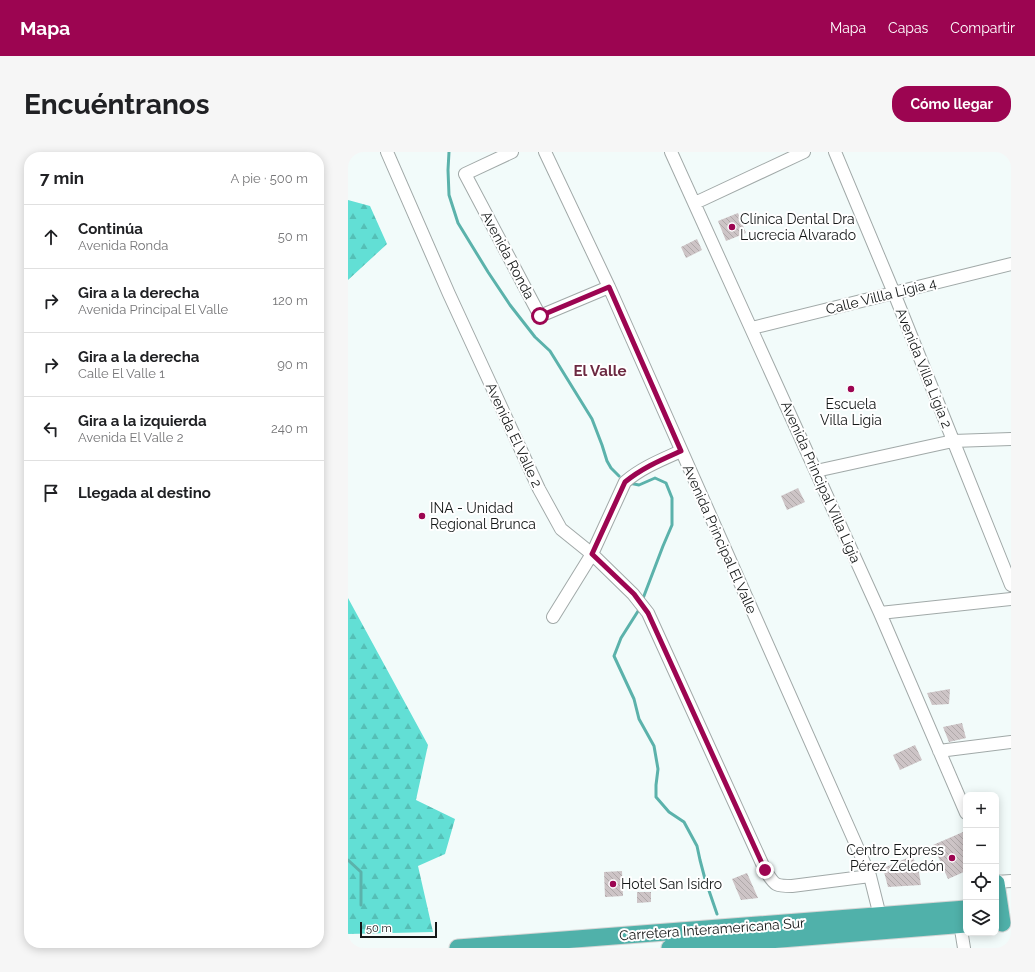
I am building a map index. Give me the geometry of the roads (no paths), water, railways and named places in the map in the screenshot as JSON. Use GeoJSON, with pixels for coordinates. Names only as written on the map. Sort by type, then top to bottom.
{"type":"FeatureCollection","features":[{"type":"Feature","properties":{"kind":"highway"},"geometry":{"type":"LineString","coordinates":[[999,896],[1003,915]]}},
{"type":"Feature","properties":{"kind":"highway","name":"Carretera Interamericana Sur"},"geometry":{"type":"LineString","coordinates":[[458,948],[962,917]]}},
{"type":"Feature","properties":{"kind":"highway","name":"Carretera Interamericana Sur"},"geometry":{"type":"LineString","coordinates":[[670,948],[739,945],[881,923]]}},
{"type":"Feature","properties":{"kind":"street","name":"Avenida El Valle 2"},"geometry":{"type":"LineString","coordinates":[[387,152],[449,294],[539,489],[561,529],[592,554],[637,598],[646,610],[765,870],[772,881],[779,886],[792,886],[870,876]]}},
{"type":"Feature","properties":{"kind":"street","name":"Avenida Ronda"},"geometry":{"type":"LineString","coordinates":[[512,152],[465,174],[540,316],[609,287]]}},
{"type":"Feature","properties":{"kind":"street","name":"Avenida Principal El Valle"},"geometry":{"type":"LineString","coordinates":[[545,152],[609,287],[870,876],[881,923]]}},
{"type":"Feature","properties":{"kind":"street","name":"Avenida Principal Villa Ligia"},"geometry":{"type":"LineString","coordinates":[[671,152],[695,202],[880,613],[963,806]]}},
{"type":"Feature","properties":{"kind":"street"},"geometry":{"type":"LineString","coordinates":[[695,202],[804,152]]}},
{"type":"Feature","properties":{"kind":"street","name":"Avenida Villa Ligia 2"},"geometry":{"type":"LineString","coordinates":[[835,152],[894,293],[1011,585]]}},
{"type":"Feature","properties":{"kind":"street","name":"Calle Villla Ligia 4"},"geometry":{"type":"LineString","coordinates":[[752,328],[1011,264]]}},
{"type":"Feature","properties":{"kind":"street"},"geometry":{"type":"LineString","coordinates":[[816,471],[953,441],[1011,439]]}},
{"type":"Feature","properties":{"kind":"street"},"geometry":{"type":"LineString","coordinates":[[553,617],[592,554],[625,482],[652,464],[681,451]]}},
{"type":"Feature","properties":{"kind":"street"},"geometry":{"type":"LineString","coordinates":[[880,613],[1011,599]]}},
{"type":"Feature","properties":{"kind":"street"},"geometry":{"type":"LineString","coordinates":[[939,751],[1011,742]]}},
{"type":"Feature","properties":{"kind":"street"},"geometry":{"type":"LineString","coordinates":[[999,882],[1011,881]]}},
{"type":"Feature","properties":{"kind":"street"},"geometry":{"type":"LineString","coordinates":[[962,917],[964,948]]}},
{"type":"Feature","properties":{"kind":"waterway"},"geometry":{"type":"LineString","coordinates":[[449,152],[449,195],[458,223],[510,305],[535,337],[550,351],[592,419],[607,461],[611,468],[619,476]]}},
{"type":"Feature","properties":{"kind":"waterway"},"geometry":{"type":"LineString","coordinates":[[629,483],[639,485],[655,478],[666,483],[672,498],[672,525],[642,601]]}},
{"type":"Feature","properties":{"kind":"waterway"},"geometry":{"type":"LineString","coordinates":[[640,608],[621,638],[614,656],[634,699],[639,719],[654,746],[658,769],[656,797],[669,812],[684,822],[697,846],[705,879],[717,914]]}},
{"type":"Feature","properties":{"kind":"waterway"},"geometry":{"type":"LineString","coordinates":[[348,860],[361,872],[361,905]]}},
{"type":"Feature","properties":{"kind":"place","name":"Clínica Dental Dra Lucrecia Alvarado"},"geometry":{"type":"Point","coordinates":[732,227]}},
{"type":"Feature","properties":{"kind":"place","name":"Escuela Villa Ligia"},"geometry":{"type":"Point","coordinates":[851,389]}},
{"type":"Feature","properties":{"kind":"place","name":"INA - Unidad Regional Brunca"},"geometry":{"type":"Point","coordinates":[422,516]}},
{"type":"Feature","properties":{"kind":"place","name":"Centro Express Pérez Zeledón"},"geometry":{"type":"Point","coordinates":[952,858]}},
{"type":"Feature","properties":{"kind":"place","name":"Hotel San Isidro"},"geometry":{"type":"Point","coordinates":[613,884]}},
{"type":"Feature","properties":{"kind":"district","name":"El Valle"},"geometry":{"type":"Point","coordinates":[600,371]}}]}
